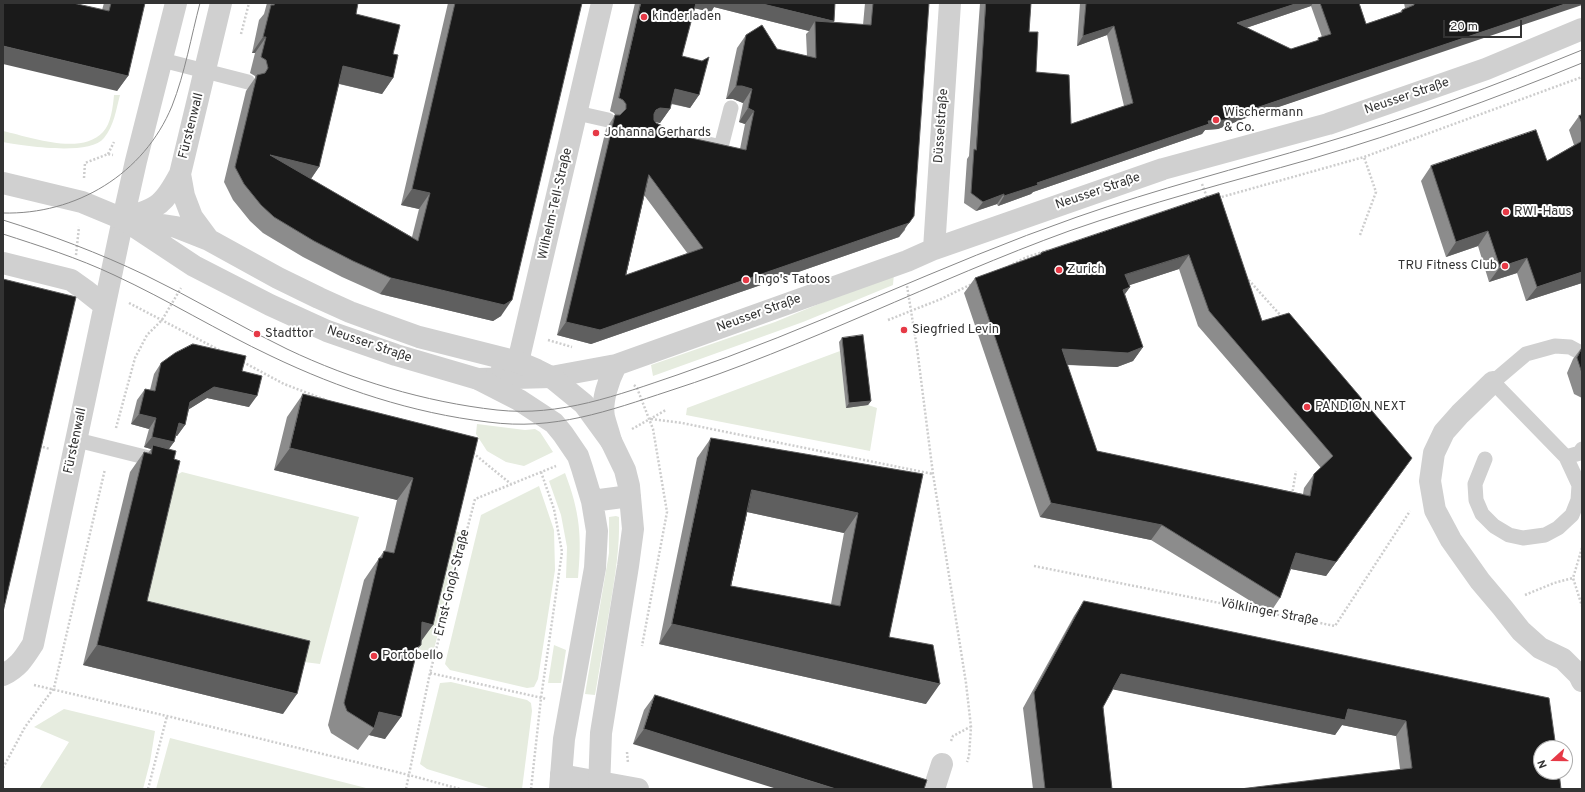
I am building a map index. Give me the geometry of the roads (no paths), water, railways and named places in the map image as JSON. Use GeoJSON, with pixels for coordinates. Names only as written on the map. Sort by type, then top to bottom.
{"type":"FeatureCollection","features":[{"type":"Feature","properties":{"kind":"street","name":"Fürstenwall"},"geometry":{"type":"LineString","coordinates":[[3,675],[12,670],[22,661],[33,644],[136,160],[176,3]]}},
{"type":"Feature","properties":{"kind":"street","name":"Fürstenwall"},"geometry":{"type":"LineString","coordinates":[[123,219],[148,211],[159,205],[170,192],[180,174],[221,3]]}},
{"type":"Feature","properties":{"kind":"street","name":"Wilhelm-Tell-Straße"},"geometry":{"type":"LineString","coordinates":[[518,362],[578,113],[602,3]]}},
{"type":"Feature","properties":{"kind":"street","name":"Düsselstraße"},"geometry":{"type":"LineString","coordinates":[[934,249],[935,215],[950,3]]}},
{"type":"Feature","properties":{"kind":"street","name":"Neusser Straße"},"geometry":{"type":"LineString","coordinates":[[3,182],[82,202],[123,219],[194,266],[270,304],[320,328],[396,355],[478,379],[551,376],[616,365],[907,261],[934,249],[1156,172],[1328,124],[1486,69],[1582,29]]}},
{"type":"Feature","properties":{"kind":"street","name":"Neusser Straße"},"geometry":{"type":"LineString","coordinates":[[180,174],[184,196],[192,217],[209,240]]}},
{"type":"Feature","properties":{"kind":"street","name":"Neusser Straße"},"geometry":{"type":"LineString","coordinates":[[123,219],[176,227],[209,240],[278,278],[350,312],[419,337],[518,362]]}},
{"type":"Feature","properties":{"kind":"street"},"geometry":{"type":"LineString","coordinates":[[3,263],[71,280],[104,306]]}},
{"type":"Feature","properties":{"kind":"street"},"geometry":{"type":"LineString","coordinates":[[478,379],[518,362],[551,376],[584,404],[611,441],[625,470],[630,496],[633,529],[601,733],[599,785]]}},
{"type":"Feature","properties":{"kind":"street"},"geometry":{"type":"LineString","coordinates":[[611,441],[604,412],[611,375],[616,365]]}},
{"type":"Feature","properties":{"kind":"street"},"geometry":{"type":"LineString","coordinates":[[478,379],[519,400],[554,423],[578,456],[592,501],[597,532],[595,568],[564,739],[561,782],[638,789]]}},
{"type":"Feature","properties":{"kind":"street"},"geometry":{"type":"LineString","coordinates":[[1493,382],[1444,432],[1434,453],[1430,481],[1435,510],[1451,540],[1480,581],[1521,631],[1540,648],[1563,659],[1579,675],[1582,681]]}},
{"type":"Feature","properties":{"kind":"street"},"geometry":{"type":"LineString","coordinates":[[592,501],[630,496]]}},
{"type":"Feature","properties":{"kind":"street"},"geometry":{"type":"LineString","coordinates":[[934,789],[942,764]]}},
{"type":"Feature","properties":{"kind":"lane"},"geometry":{"type":"LineString","coordinates":[[162,60],[248,82]]}},
{"type":"Feature","properties":{"kind":"lane"},"geometry":{"type":"LineString","coordinates":[[691,140],[721,147],[731,108]]}},
{"type":"Feature","properties":{"kind":"lane"},"geometry":{"type":"LineString","coordinates":[[578,113],[608,120]]}},
{"type":"Feature","properties":{"kind":"lane"},"geometry":{"type":"LineString","coordinates":[[1485,459],[1475,484],[1476,500],[1482,514],[1494,526],[1508,535],[1523,538],[1545,535],[1558,528],[1572,515],[1578,500],[1579,485],[1566,457],[1493,382],[1526,354],[1555,346],[1570,347],[1581,353]]}},
{"type":"Feature","properties":{"kind":"lane"},"geometry":{"type":"LineString","coordinates":[[75,447],[110,448],[177,464]]}},
{"type":"Feature","properties":{"kind":"lane"},"geometry":{"type":"LineString","coordinates":[[1566,457],[1580,453],[1582,449]]}},
{"type":"Feature","properties":{"kind":"tram line"},"geometry":{"type":"LineString","coordinates":[[3,213],[30,212],[56,207],[81,198],[104,186],[125,170],[144,152],[160,130],[177,93],[200,3]]}},
{"type":"Feature","properties":{"kind":"tram line"},"geometry":{"type":"LineString","coordinates":[[3,220],[110,259],[163,284],[287,349],[363,380],[416,395],[470,406],[497,410],[543,410],[588,403],[611,397],[677,375],[778,338],[977,255],[1077,217],[1168,188],[1353,134],[1485,88],[1582,50]]}},
{"type":"Feature","properties":{"kind":"tram line"},"geometry":{"type":"LineString","coordinates":[[3,234],[87,263],[154,295],[271,356],[350,389],[432,413],[488,422],[536,424],[602,412],[720,374],[820,334],[969,270],[1069,231],[1159,202],[1380,138],[1482,102],[1582,63]]}},
{"type":"Feature","properties":{"kind":"place","name":"kinderladen"},"geometry":{"type":"Point","coordinates":[644,17]}},
{"type":"Feature","properties":{"kind":"place","name":"Wischermann & Co."},"geometry":{"type":"Point","coordinates":[1216,120]}},
{"type":"Feature","properties":{"kind":"place","name":"Johanna Gerhards"},"geometry":{"type":"Point","coordinates":[596,133]}},
{"type":"Feature","properties":{"kind":"place","name":"RWI-Haus"},"geometry":{"type":"Point","coordinates":[1506,212]}},
{"type":"Feature","properties":{"kind":"place","name":"TRU Fitness Club"},"geometry":{"type":"Point","coordinates":[1505,266]}},
{"type":"Feature","properties":{"kind":"place","name":"Zurich"},"geometry":{"type":"Point","coordinates":[1059,270]}},
{"type":"Feature","properties":{"kind":"place","name":"Ingo's Tatoos"},"geometry":{"type":"Point","coordinates":[746,280]}},
{"type":"Feature","properties":{"kind":"place","name":"Siegfried Levin"},"geometry":{"type":"Point","coordinates":[904,330]}},
{"type":"Feature","properties":{"kind":"place","name":"Stadttor"},"geometry":{"type":"Point","coordinates":[257,334]}},
{"type":"Feature","properties":{"kind":"place","name":"PANDION NEXT"},"geometry":{"type":"Point","coordinates":[1307,407]}},
{"type":"Feature","properties":{"kind":"place","name":"Portobello"},"geometry":{"type":"Point","coordinates":[374,656]}}]}
